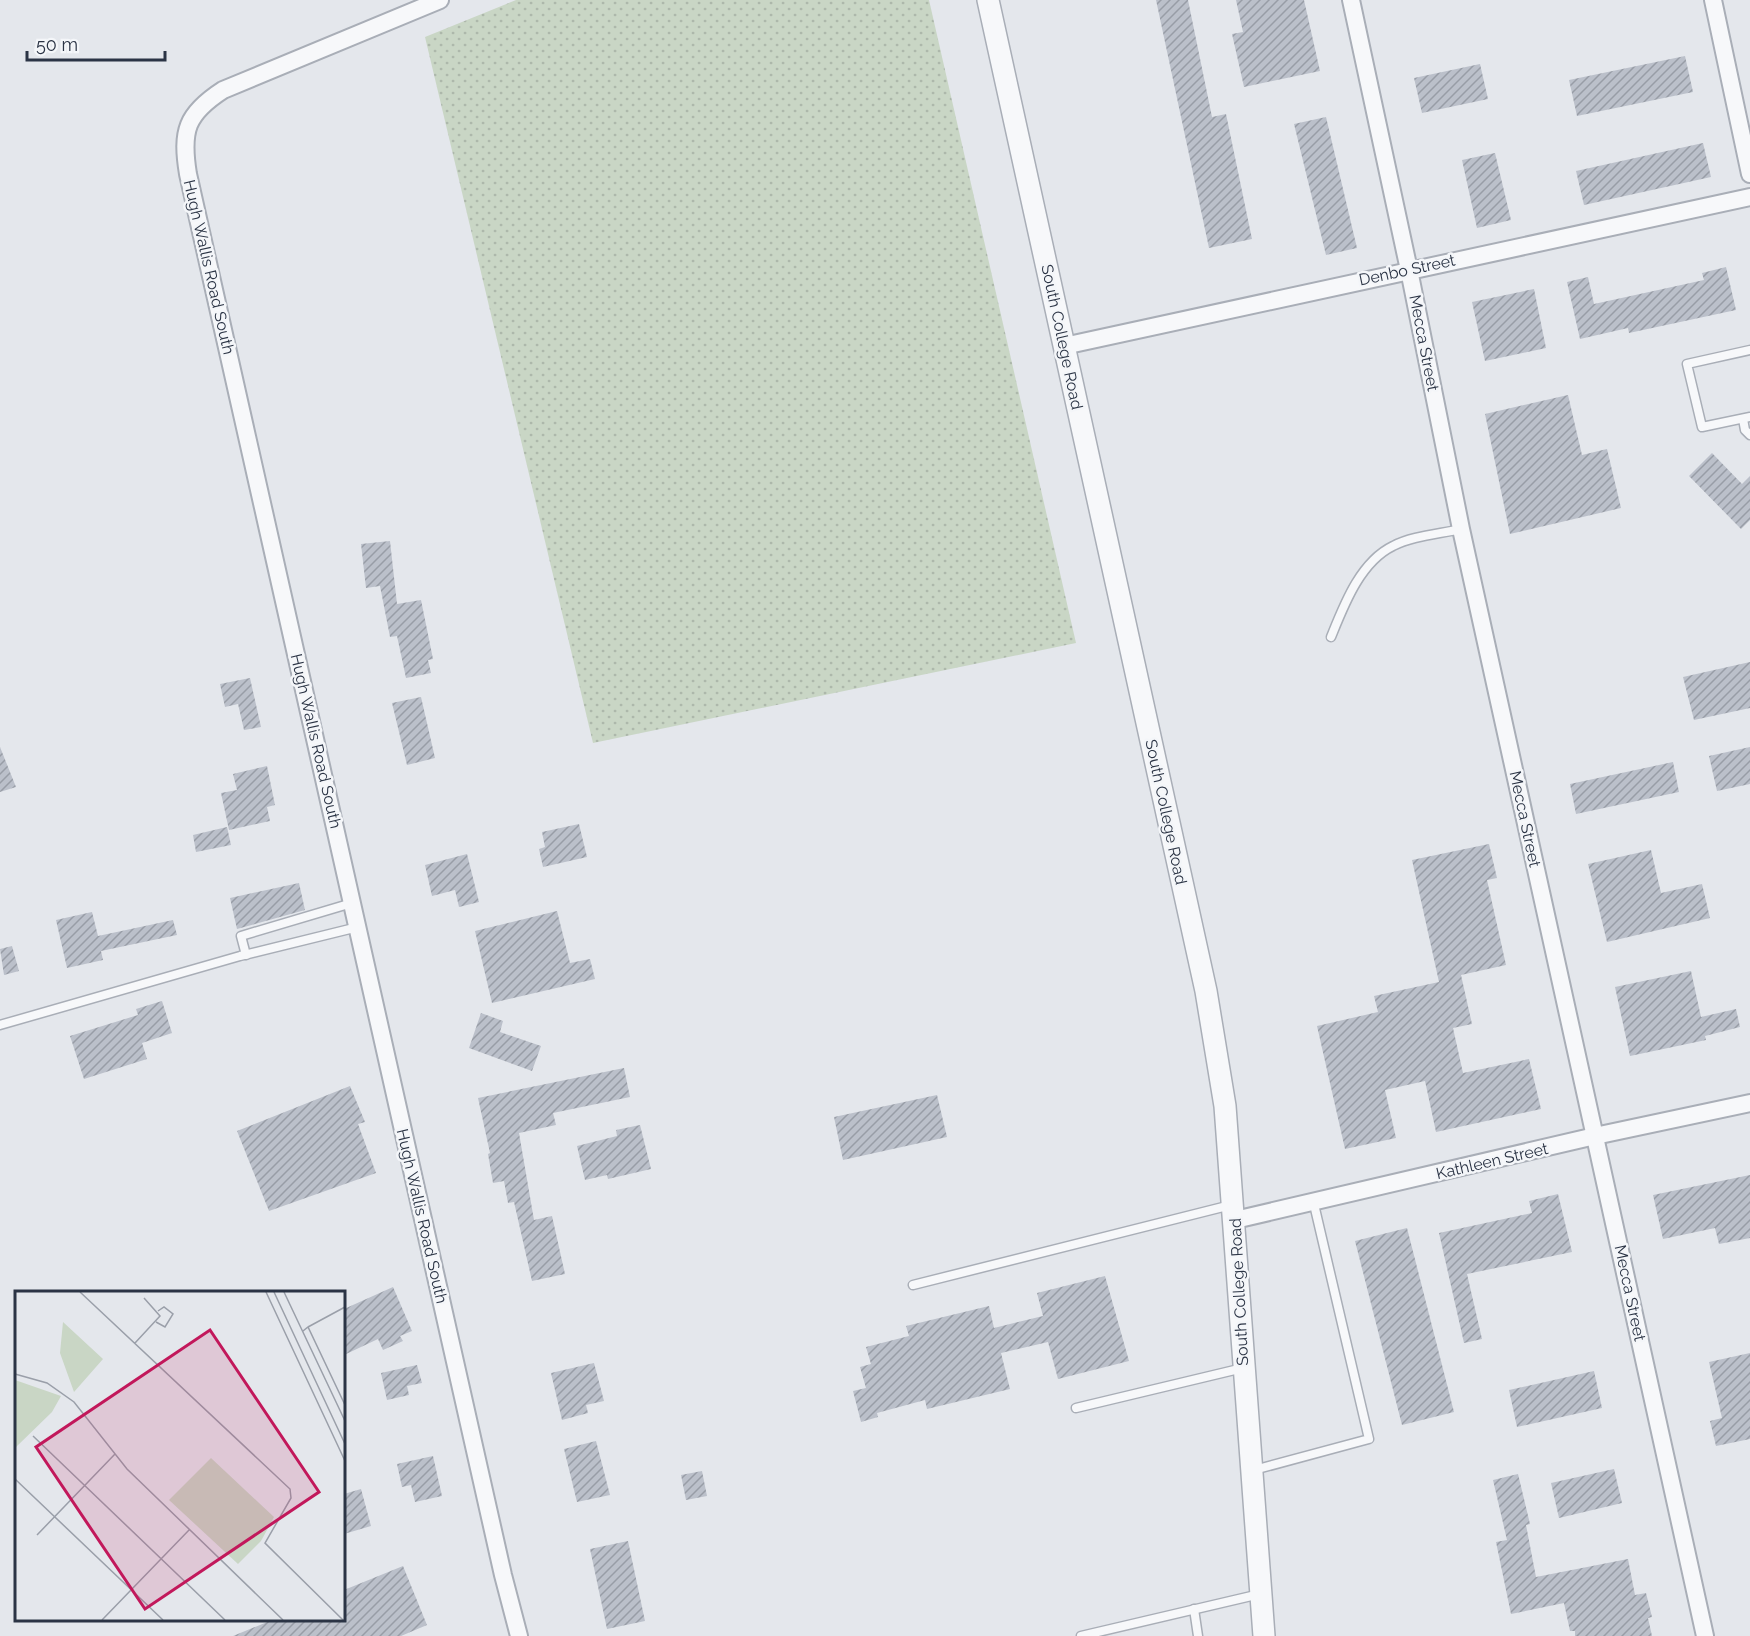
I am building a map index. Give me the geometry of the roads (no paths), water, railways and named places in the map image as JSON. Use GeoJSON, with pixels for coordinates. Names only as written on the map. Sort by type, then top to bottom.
{"type":"FeatureCollection","features":[{"type":"Feature","properties":{"kind":"street","name":"Hugh Wallis Road South"},"geometry":{"type":"LineString","coordinates":[[440,0],[223,90],[196,111],[188,123],[184,142],[190,186],[503,1575],[519,1636]]}},
{"type":"Feature","properties":{"kind":"street","name":"South College Road"},"geometry":{"type":"LineString","coordinates":[[988,0],[1206,991],[1225,1106],[1235,1212],[1250,1471],[1264,1636]]}},
{"type":"Feature","properties":{"kind":"street","name":"Mecca Street"},"geometry":{"type":"LineString","coordinates":[[1351,0],[1409,270],[1461,529],[1705,1636]]}},
{"type":"Feature","properties":{"kind":"street"},"geometry":{"type":"LineString","coordinates":[[1713,0],[1750,174]]}},
{"type":"Feature","properties":{"kind":"street","name":"Denbo Street"},"geometry":{"type":"LineString","coordinates":[[1064,346],[1750,197]]}},
{"type":"Feature","properties":{"kind":"street","name":"Kathleen Street"},"geometry":{"type":"LineString","coordinates":[[1235,1212],[1313,1200],[1468,1168],[1595,1136],[1750,1103]]}},
{"type":"Feature","properties":{"kind":"lane"},"geometry":{"type":"LineString","coordinates":[[1750,350],[1687,364],[1702,427],[1747,418],[1745,430],[1750,435]]}},
{"type":"Feature","properties":{"kind":"lane"},"geometry":{"type":"LineString","coordinates":[[1331,637],[1357,581],[1376,556],[1394,545],[1461,529]]}},
{"type":"Feature","properties":{"kind":"lane"},"geometry":{"type":"LineString","coordinates":[[246,955],[241,936],[352,903]]}},
{"type":"Feature","properties":{"kind":"lane"},"geometry":{"type":"LineString","coordinates":[[0,1025],[246,955],[358,927]]}},
{"type":"Feature","properties":{"kind":"lane"},"geometry":{"type":"LineString","coordinates":[[1250,1471],[1369,1439],[1313,1200]]}},
{"type":"Feature","properties":{"kind":"lane"},"geometry":{"type":"LineString","coordinates":[[913,1285],[1235,1212]]}},
{"type":"Feature","properties":{"kind":"lane"},"geometry":{"type":"LineString","coordinates":[[1076,1408],[1243,1368]]}},
{"type":"Feature","properties":{"kind":"lane"},"geometry":{"type":"LineString","coordinates":[[1081,1636],[1080,1634],[1260,1594]]}},
{"type":"Feature","properties":{"kind":"lane"},"geometry":{"type":"LineString","coordinates":[[1194,1609],[1198,1636]]}}]}
